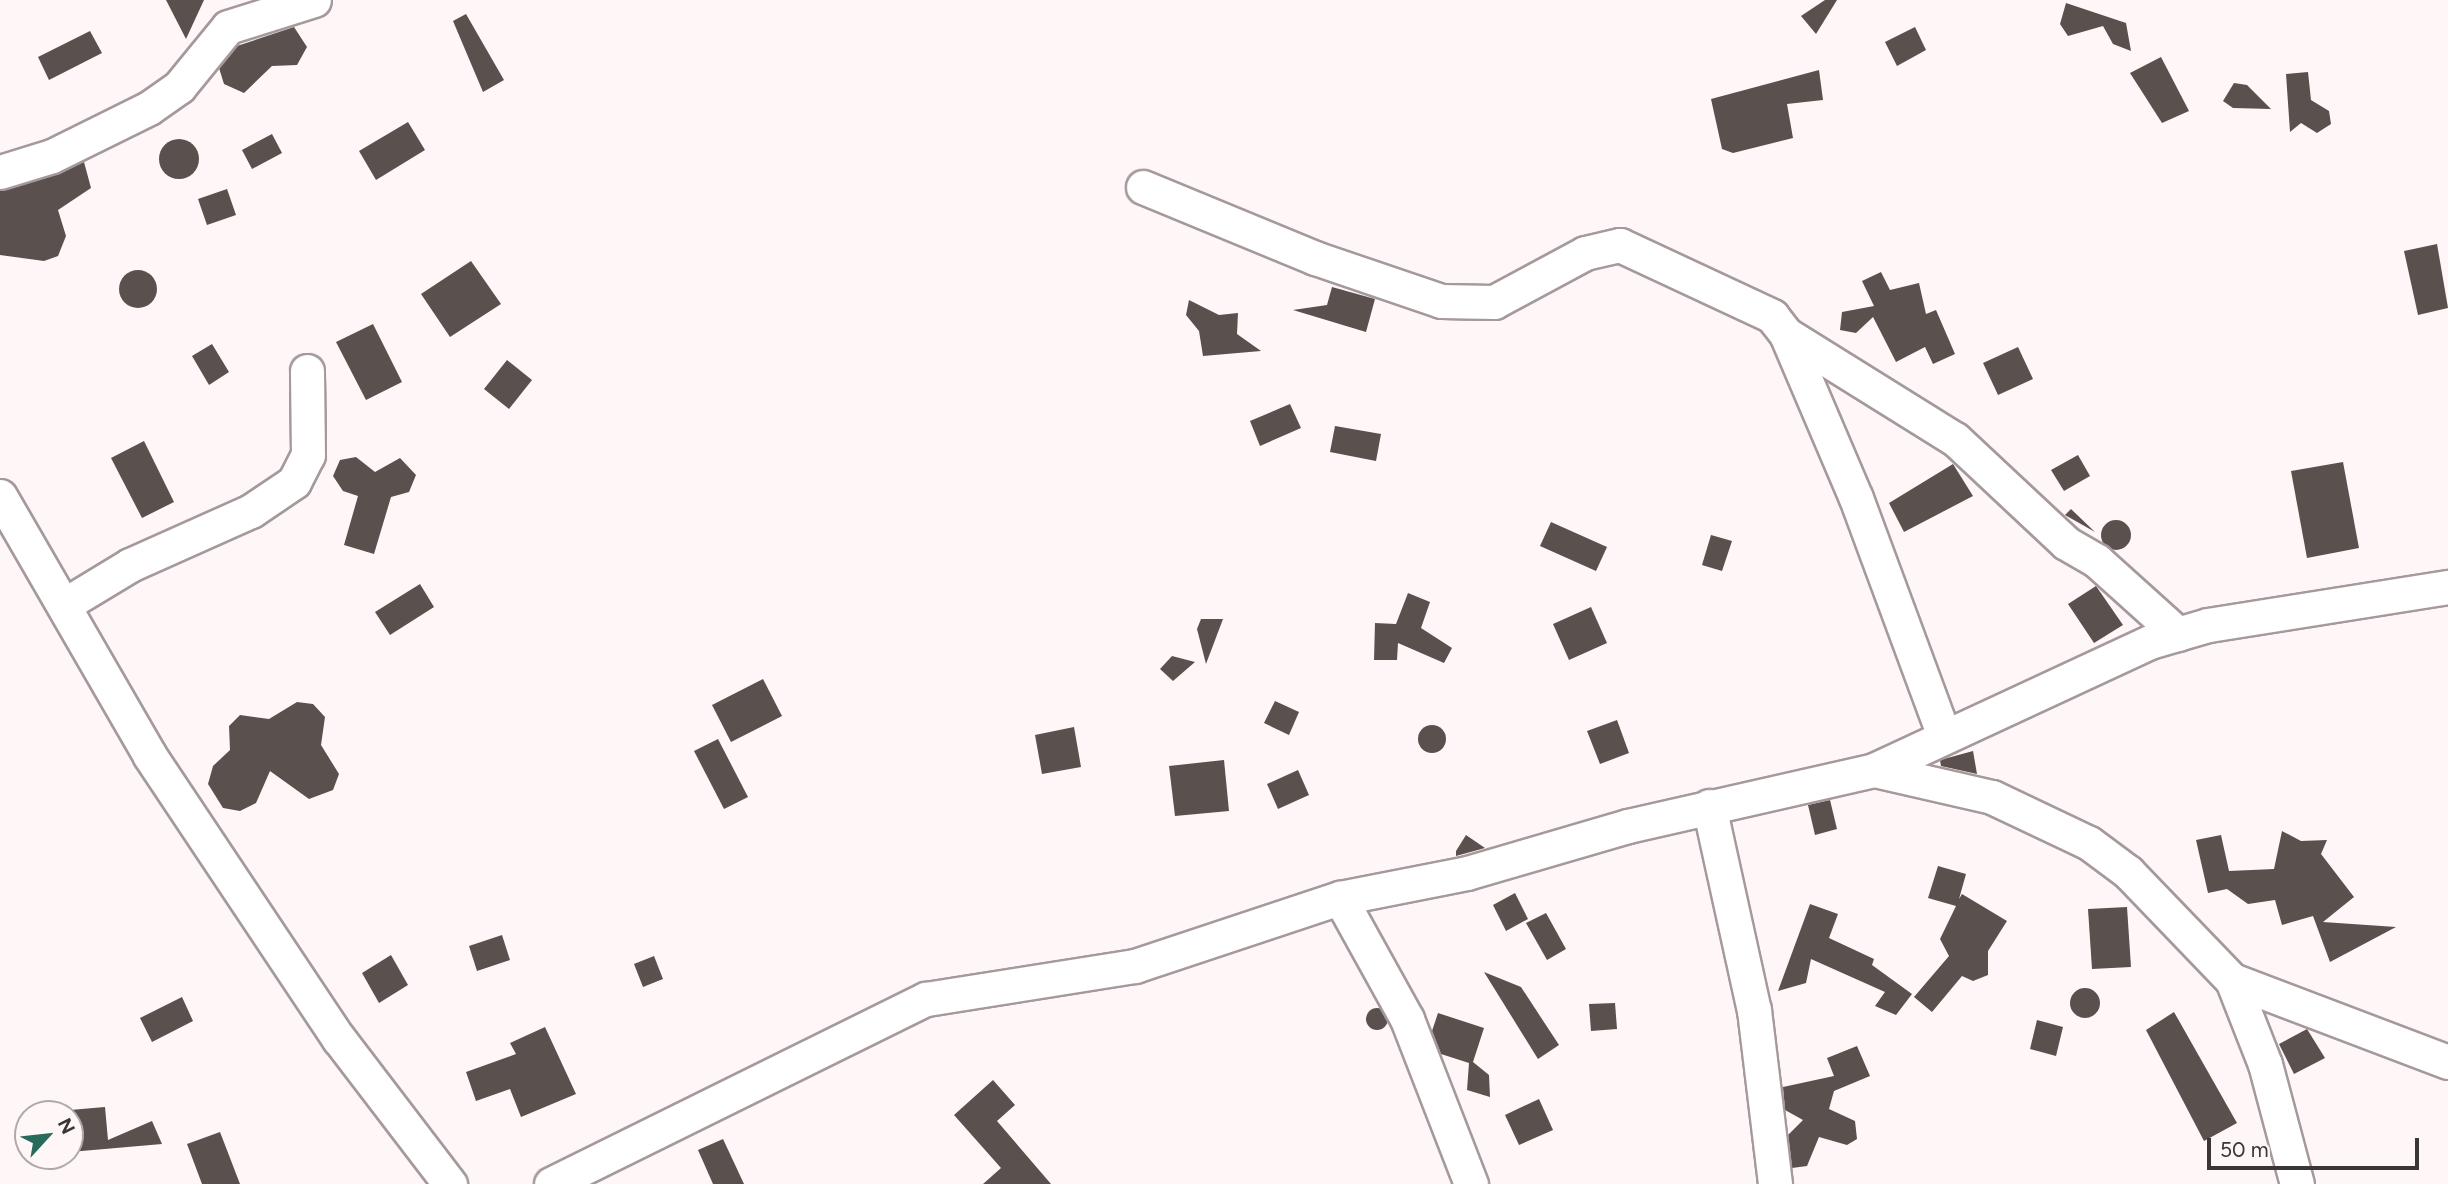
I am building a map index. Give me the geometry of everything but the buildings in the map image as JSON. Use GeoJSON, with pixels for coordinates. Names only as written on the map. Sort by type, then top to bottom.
{"type":"FeatureCollection","features":[{"type":"Feature","properties":{"kind":"street"},"geometry":{"type":"LineString","coordinates":[[0,172],[52,156],[149,108],[179,87],[228,27],[314,0]]}},
{"type":"Feature","properties":{"kind":"street"},"geometry":{"type":"LineString","coordinates":[[1143,187],[1315,258],[1473,306],[1494,302],[1585,253],[1620,245],[1740,295],[1786,334],[1867,379],[1955,439],[2059,536],[2097,561],[2178,634]]}},
{"type":"Feature","properties":{"kind":"street"},"geometry":{"type":"LineString","coordinates":[[1786,334],[1877,548],[1944,736]]}},
{"type":"Feature","properties":{"kind":"street"},"geometry":{"type":"LineString","coordinates":[[64,605],[130,565],[251,511],[294,482],[308,455],[307,371]]}},
{"type":"Feature","properties":{"kind":"street"},"geometry":{"type":"LineString","coordinates":[[2,506],[64,605],[150,756],[338,1039],[450,1184]]}},
{"type":"Feature","properties":{"kind":"street"},"geometry":{"type":"LineString","coordinates":[[551,1184],[926,999],[1135,966],[1340,898],[1473,872],[1710,806],[1874,771],[1944,736],[2178,634],[2448,587]]}},
{"type":"Feature","properties":{"kind":"street"},"geometry":{"type":"LineString","coordinates":[[1874,771],[1993,797],[2089,843],[2128,872],[2232,980],[2265,1064],[2297,1184]]}},
{"type":"Feature","properties":{"kind":"street"},"geometry":{"type":"LineString","coordinates":[[1710,806],[1754,1010],[1774,1184]]}},
{"type":"Feature","properties":{"kind":"street"},"geometry":{"type":"LineString","coordinates":[[1340,898],[1407,1019],[1471,1184]]}},
{"type":"Feature","properties":{"kind":"street"},"geometry":{"type":"LineString","coordinates":[[2232,980],[2448,1062]]}}]}
